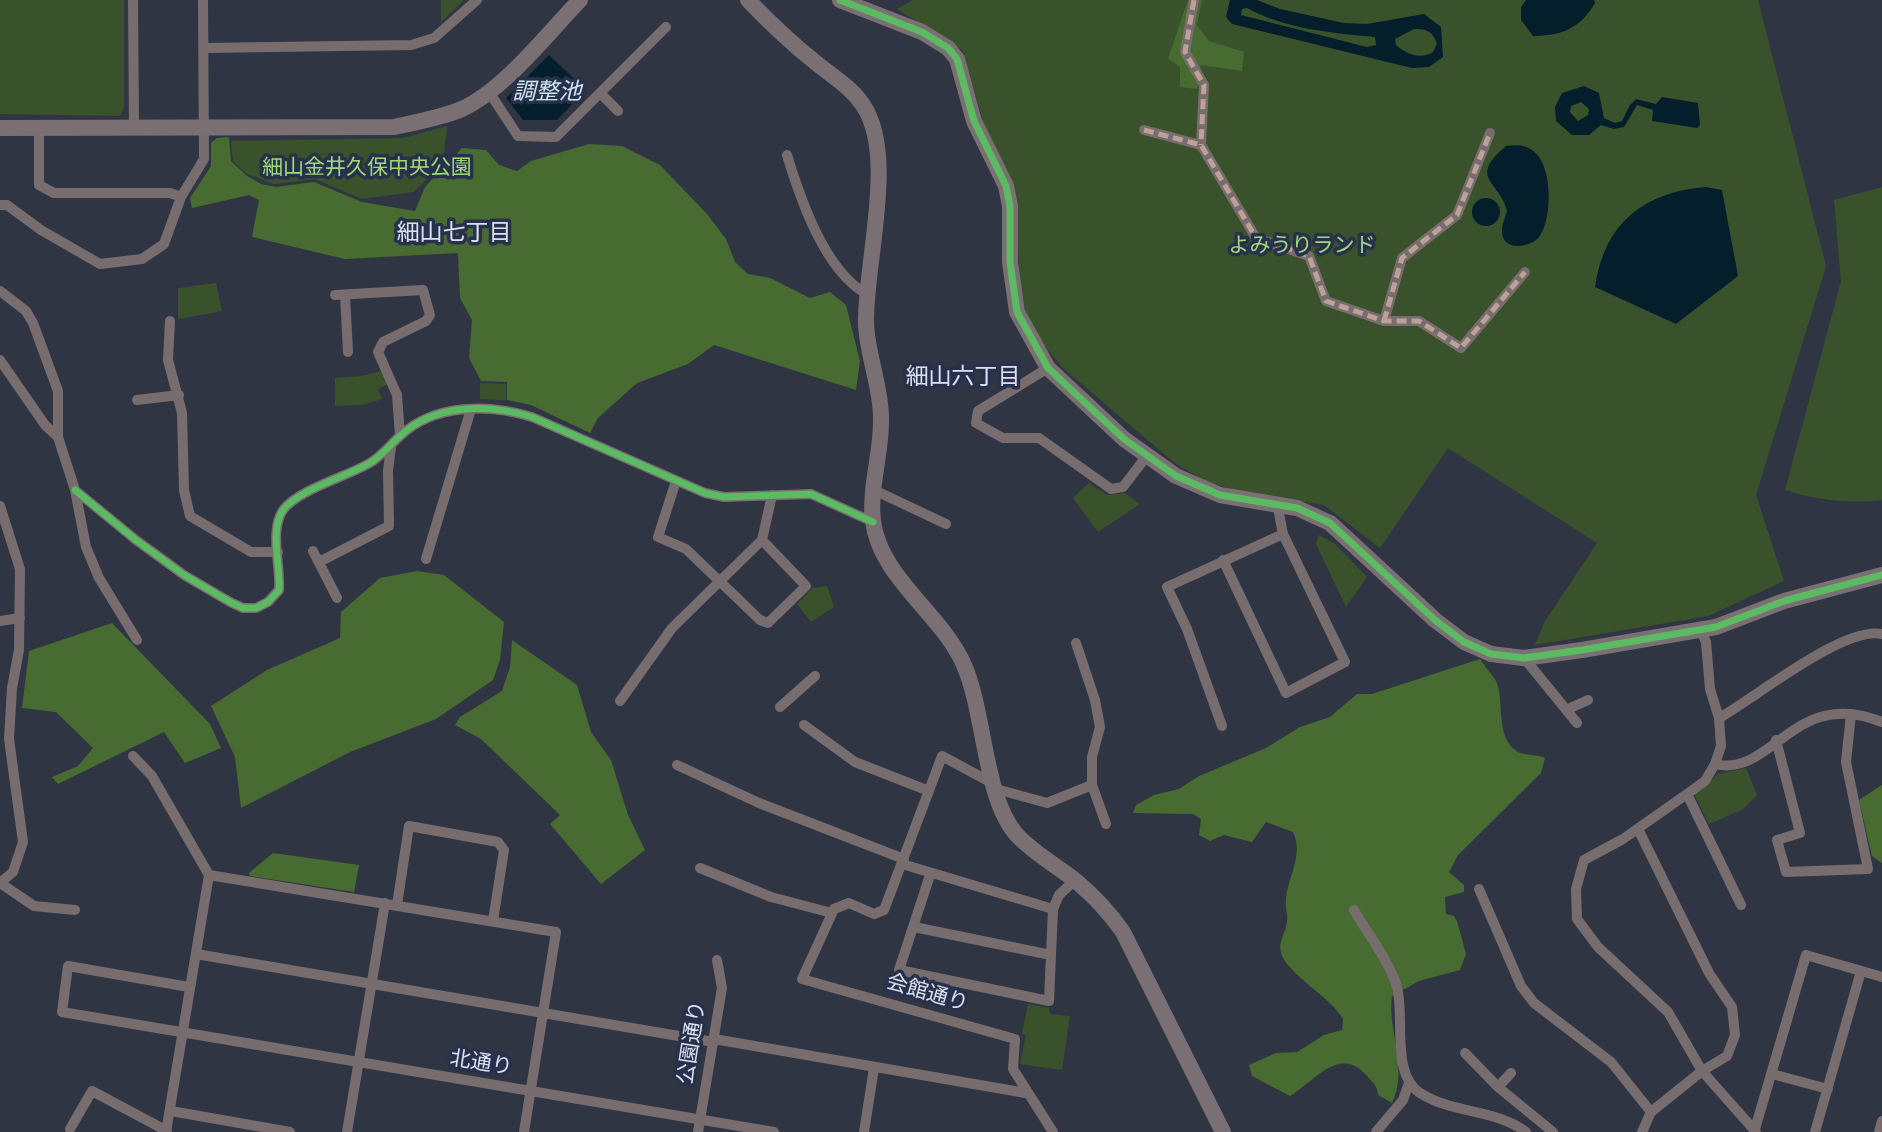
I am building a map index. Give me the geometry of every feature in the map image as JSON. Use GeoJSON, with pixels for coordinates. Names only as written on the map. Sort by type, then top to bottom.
{"type":"FeatureCollection","features":[{"type":"Feature","properties":{"kind":"street"},"geometry":{"type":"LineString","coordinates":[[133,0],[134,128]]}},
{"type":"Feature","properties":{"kind":"street"},"geometry":{"type":"LineString","coordinates":[[0,205],[7,205],[41,230],[100,264],[142,259],[164,244],[181,197],[204,159],[203,0]]}},
{"type":"Feature","properties":{"kind":"street"},"geometry":{"type":"LineString","coordinates":[[205,48],[411,45],[434,38],[477,0]]}},
{"type":"Feature","properties":{"kind":"street"},"geometry":{"type":"LineString","coordinates":[[0,128],[394,127],[463,108],[489,92],[580,0]]}},
{"type":"Feature","properties":{"kind":"street"},"geometry":{"type":"LineString","coordinates":[[747,0],[796,46],[846,85],[864,105],[878,145],[879,173],[866,324],[887,441],[874,490],[873,522],[894,570],[944,629],[964,664],[978,705],[1003,814],[1016,834],[1105,907],[1123,932],[1223,1132]]}},
{"type":"Feature","properties":{"kind":"street"},"geometry":{"type":"LineString","coordinates":[[841,0],[922,32],[948,48],[957,59],[974,121],[1006,186],[1010,206],[1010,262],[1017,313],[1048,368],[1146,457],[1199,488],[1237,500],[1277,503],[1330,523],[1435,620],[1464,642],[1491,653],[1524,658],[1701,630],[1796,597],[1882,575]]}},
{"type":"Feature","properties":{"kind":"street"},"geometry":{"type":"LineString","coordinates":[[1194,0],[1185,52],[1204,85],[1201,145],[1256,238],[1309,256],[1326,301],[1384,321],[1419,321],[1461,348],[1525,272]]}},
{"type":"Feature","properties":{"kind":"street"},"geometry":{"type":"LineString","coordinates":[[489,92],[518,136],[556,137],[666,27]]}},
{"type":"Feature","properties":{"kind":"street"},"geometry":{"type":"LineString","coordinates":[[601,94],[618,111]]}},
{"type":"Feature","properties":{"kind":"street"},"geometry":{"type":"LineString","coordinates":[[39,128],[39,185],[54,193],[170,193],[181,197]]}},
{"type":"Feature","properties":{"kind":"street"},"geometry":{"type":"LineString","coordinates":[[1144,130],[1201,145]]}},
{"type":"Feature","properties":{"kind":"street"},"geometry":{"type":"LineString","coordinates":[[1384,321],[1402,258],[1457,215],[1490,134]]}},
{"type":"Feature","properties":{"kind":"street"},"geometry":{"type":"LineString","coordinates":[[787,155],[799,194],[818,235],[850,285],[867,294]]}},
{"type":"Feature","properties":{"kind":"street"},"geometry":{"type":"LineString","coordinates":[[0,290],[26,311],[33,323],[58,391],[58,437],[75,490],[86,547],[99,578],[137,640]]}},
{"type":"Feature","properties":{"kind":"street"},"geometry":{"type":"LineString","coordinates":[[348,352],[340,295],[423,290],[430,314],[426,321],[383,342],[379,352],[397,396],[400,436]]}},
{"type":"Feature","properties":{"kind":"street"},"geometry":{"type":"LineString","coordinates":[[170,321],[168,360],[179,395],[184,490],[190,516],[251,552],[278,552]]}},
{"type":"Feature","properties":{"kind":"street"},"geometry":{"type":"LineString","coordinates":[[0,360],[45,425],[58,437]]}},
{"type":"Feature","properties":{"kind":"street"},"geometry":{"type":"LineString","coordinates":[[1048,368],[978,411],[976,423],[1003,438],[1039,438],[1111,489],[1123,487],[1146,457]]}},
{"type":"Feature","properties":{"kind":"street"},"geometry":{"type":"LineString","coordinates":[[137,400],[179,395]]}},
{"type":"Feature","properties":{"kind":"street"},"geometry":{"type":"LineString","coordinates":[[75,490],[184,575],[243,608],[256,608],[268,602],[279,590],[281,513],[292,501],[370,463],[420,421],[442,412],[471,409],[511,410],[705,493],[724,497],[811,494],[873,522]]}},
{"type":"Feature","properties":{"kind":"street"},"geometry":{"type":"LineString","coordinates":[[426,559],[471,409]]}},
{"type":"Feature","properties":{"kind":"street"},"geometry":{"type":"LineString","coordinates":[[319,562],[389,526],[388,471],[391,447]]}},
{"type":"Feature","properties":{"kind":"street"},"geometry":{"type":"LineString","coordinates":[[676,481],[658,537],[687,549],[760,620],[768,623],[806,586],[762,540]]}},
{"type":"Feature","properties":{"kind":"street"},"geometry":{"type":"LineString","coordinates":[[874,490],[946,524]]}},
{"type":"Feature","properties":{"kind":"street"},"geometry":{"type":"LineString","coordinates":[[620,701],[672,628],[762,540],[772,495]]}},
{"type":"Feature","properties":{"kind":"street"},"geometry":{"type":"LineString","coordinates":[[1223,560],[1286,693],[1345,662],[1283,534],[1277,503]]}},
{"type":"Feature","properties":{"kind":"street"},"geometry":{"type":"LineString","coordinates":[[0,506],[20,569],[19,650],[6,688],[9,738],[23,842],[13,872],[0,883],[34,905],[75,911]]}},
{"type":"Feature","properties":{"kind":"street"},"geometry":{"type":"LineString","coordinates":[[1222,726],[1187,629],[1167,587],[1283,534]]}},
{"type":"Feature","properties":{"kind":"street"},"geometry":{"type":"LineString","coordinates":[[313,551],[337,598]]}},
{"type":"Feature","properties":{"kind":"street"},"geometry":{"type":"LineString","coordinates":[[0,621],[20,618]]}},
{"type":"Feature","properties":{"kind":"street"},"geometry":{"type":"LineString","coordinates":[[1701,630],[1706,642],[1710,689],[1719,718],[1721,746],[1715,764],[1705,780],[1687,794],[1637,829],[1584,860],[1576,889],[1577,919],[1598,947],[1668,1012],[1702,1071],[1755,1131]]}},
{"type":"Feature","properties":{"kind":"street"},"geometry":{"type":"LineString","coordinates":[[1719,718],[1816,655],[1872,633],[1882,634]]}},
{"type":"Feature","properties":{"kind":"street"},"geometry":{"type":"LineString","coordinates":[[1076,643],[1095,700],[1100,727],[1092,757],[1092,785],[1105,824]]}},
{"type":"Feature","properties":{"kind":"street"},"geometry":{"type":"LineString","coordinates":[[1524,658],[1577,723]]}},
{"type":"Feature","properties":{"kind":"street"},"geometry":{"type":"LineString","coordinates":[[780,707],[815,676]]}},
{"type":"Feature","properties":{"kind":"street"},"geometry":{"type":"LineString","coordinates":[[1566,710],[1588,700]]}},
{"type":"Feature","properties":{"kind":"street"},"geometry":{"type":"LineString","coordinates":[[1715,764],[1727,767],[1752,760],[1776,740],[1812,719],[1851,714],[1882,720]]}},
{"type":"Feature","properties":{"kind":"street"},"geometry":{"type":"LineString","coordinates":[[1776,740],[1800,832],[1777,840],[1786,872],[1868,869],[1846,762],[1851,714]]}},
{"type":"Feature","properties":{"kind":"street"},"geometry":{"type":"LineString","coordinates":[[804,725],[855,762],[929,791]]}},
{"type":"Feature","properties":{"kind":"street"},"geometry":{"type":"LineString","coordinates":[[70,1129],[92,1091],[167,1131],[209,875],[152,776],[133,756]]}},
{"type":"Feature","properties":{"kind":"street"},"geometry":{"type":"LineString","coordinates":[[700,869],[771,897],[833,911],[849,903],[874,914],[884,910],[942,756],[995,787],[1047,803],[1092,785]]}},
{"type":"Feature","properties":{"kind":"street"},"geometry":{"type":"LineString","coordinates":[[677,765],[759,803],[903,861],[930,875],[1053,909]]}},
{"type":"Feature","properties":{"kind":"street"},"geometry":{"type":"LineString","coordinates":[[1687,794],[1741,905]]}},
{"type":"Feature","properties":{"kind":"street"},"geometry":{"type":"LineString","coordinates":[[347,1132],[371,983],[409,826],[498,842],[504,850],[493,921]]}},
{"type":"Feature","properties":{"kind":"street"},"geometry":{"type":"LineString","coordinates":[[1637,829],[1710,973],[1732,1007],[1735,1035],[1727,1056],[1702,1071],[1651,1112],[1642,1132]]}},
{"type":"Feature","properties":{"kind":"street"},"geometry":{"type":"LineString","coordinates":[[209,875],[556,932],[524,1132]]}},
{"type":"Feature","properties":{"kind":"street"},"geometry":{"type":"LineString","coordinates":[[930,875],[899,970],[1048,1001],[1053,909],[1059,895],[1075,880]]}},
{"type":"Feature","properties":{"kind":"street"},"geometry":{"type":"LineString","coordinates":[[1479,889],[1521,986],[1534,1003],[1611,1062],[1651,1112]]}},
{"type":"Feature","properties":{"kind":"street","name":"会館通り"},"geometry":{"type":"LineString","coordinates":[[833,911],[802,979],[1015,1039],[1013,1069],[1053,1132]]}},
{"type":"Feature","properties":{"kind":"street"},"geometry":{"type":"LineString","coordinates":[[1354,911],[1396,982],[1402,1047],[1409,1083],[1403,1100],[1376,1132]]}},
{"type":"Feature","properties":{"kind":"street"},"geometry":{"type":"LineString","coordinates":[[914,926],[1051,955]]}},
{"type":"Feature","properties":{"kind":"street"},"geometry":{"type":"LineString","coordinates":[[196,954],[1026,1093]]}},
{"type":"Feature","properties":{"kind":"street"},"geometry":{"type":"LineString","coordinates":[[1755,1131],[1806,955],[1882,977]]}},
{"type":"Feature","properties":{"kind":"street","name":"公園通り"},"geometry":{"type":"LineString","coordinates":[[699,1126],[722,988],[717,960]]}},
{"type":"Feature","properties":{"kind":"street","name":"北通り"},"geometry":{"type":"LineString","coordinates":[[189,987],[68,966],[62,1012],[530,1091],[699,1126],[774,1132]]}},
{"type":"Feature","properties":{"kind":"street"},"geometry":{"type":"LineString","coordinates":[[1815,1132],[1861,971]]}},
{"type":"Feature","properties":{"kind":"street"},"geometry":{"type":"LineString","coordinates":[[1465,1053],[1498,1087],[1553,1132]]}},
{"type":"Feature","properties":{"kind":"street"},"geometry":{"type":"LineString","coordinates":[[864,1132],[874,1068]]}},
{"type":"Feature","properties":{"kind":"street"},"geometry":{"type":"LineString","coordinates":[[1498,1087],[1511,1073]]}},
{"type":"Feature","properties":{"kind":"street"},"geometry":{"type":"LineString","coordinates":[[1772,1074],[1828,1089]]}},
{"type":"Feature","properties":{"kind":"street"},"geometry":{"type":"LineString","coordinates":[[1409,1083],[1420,1093],[1446,1105],[1512,1122],[1526,1132]]}},
{"type":"Feature","properties":{"kind":"street"},"geometry":{"type":"LineString","coordinates":[[170,1111],[290,1132]]}},
{"type":"Feature","properties":{"kind":"street"},"geometry":{"type":"LineString","coordinates":[[1879,1132],[1882,1121]]}},
{"type":"Feature","properties":{"kind":"green space"},"geometry":{"type":"Polygon","coordinates":[[[0,0],[124,0],[124,107],[120,116],[0,114],[0,0]]]}},
{"type":"Feature","properties":{"kind":"green space"},"geometry":{"type":"Polygon","coordinates":[[[441,0],[464,0],[441,22],[441,0]]]}},
{"type":"Feature","properties":{"kind":"green space","name":"よみうりランド"},"geometry":{"type":"Polygon","coordinates":[[[913,0],[1758,0],[1826,266],[1756,495],[1784,581],[1708,616],[1535,645],[1545,621],[1597,543],[1448,448],[1380,548],[1324,505],[1240,492],[1206,481],[1176,464],[1064,369],[1040,341],[1027,317],[1020,284],[1016,207],[985,127],[962,50],[897,9],[913,0]]]}},
{"type":"Feature","properties":{"kind":"green space"},"geometry":{"type":"Polygon","coordinates":[[[1188,0],[1202,0],[1197,25],[1209,41],[1244,52],[1242,71],[1201,65],[1197,89],[1180,87],[1180,67],[1168,59],[1188,0]]]}},
{"type":"Feature","properties":{"kind":"green space","name":"細山金井久保中央公園"},"geometry":{"type":"Polygon","coordinates":[[[447,126],[443,162],[414,192],[362,199],[315,179],[274,184],[247,174],[233,161],[231,141],[404,138],[447,126]]]}},
{"type":"Feature","properties":{"kind":"green space"},"geometry":{"type":"Polygon","coordinates":[[[229,137],[231,161],[247,176],[261,184],[276,187],[314,182],[362,202],[415,211],[425,187],[462,148],[486,150],[499,165],[517,171],[531,161],[589,144],[622,146],[660,165],[707,214],[726,239],[735,262],[748,274],[770,278],[810,298],[830,292],[846,305],[860,361],[856,390],[714,345],[688,364],[637,383],[598,418],[590,433],[531,405],[507,400],[507,382],[481,381],[469,358],[472,320],[460,298],[458,253],[345,259],[252,237],[259,200],[249,195],[192,208],[190,198],[211,166],[211,143],[217,138],[229,137]]]}},
{"type":"Feature","properties":{"kind":"green space"},"geometry":{"type":"Polygon","coordinates":[[[1882,187],[1882,500],[1833,500],[1785,490],[1841,281],[1834,200],[1882,187]]]}},
{"type":"Feature","properties":{"kind":"green space"},"geometry":{"type":"Polygon","coordinates":[[[216,283],[222,311],[178,319],[178,288],[216,283]]]}},
{"type":"Feature","properties":{"kind":"green space"},"geometry":{"type":"Polygon","coordinates":[[[381,371],[388,384],[378,389],[382,399],[362,405],[335,406],[335,378],[381,371]]]}},
{"type":"Feature","properties":{"kind":"green space"},"geometry":{"type":"Polygon","coordinates":[[[480,383],[506,384],[506,400],[480,399],[480,383]]]}},
{"type":"Feature","properties":{"kind":"green space"},"geometry":{"type":"Polygon","coordinates":[[[1089,483],[1107,495],[1125,493],[1140,504],[1098,532],[1073,498],[1089,483]]]}},
{"type":"Feature","properties":{"kind":"green space"},"geometry":{"type":"Polygon","coordinates":[[[1319,535],[1335,544],[1367,577],[1346,607],[1316,544],[1319,535]]]}},
{"type":"Feature","properties":{"kind":"green space"},"geometry":{"type":"Polygon","coordinates":[[[417,571],[444,575],[504,622],[500,660],[493,680],[436,719],[350,752],[241,808],[235,757],[211,706],[267,670],[340,638],[341,612],[380,578],[417,571]]]}},
{"type":"Feature","properties":{"kind":"green space"},"geometry":{"type":"Polygon","coordinates":[[[827,586],[834,607],[811,622],[797,604],[813,588],[827,586]]]}},
{"type":"Feature","properties":{"kind":"green space"},"geometry":{"type":"Polygon","coordinates":[[[112,623],[210,724],[221,748],[185,763],[164,732],[58,784],[52,777],[78,766],[93,748],[56,712],[22,708],[29,651],[112,623]]]}},
{"type":"Feature","properties":{"kind":"green space"},"geometry":{"type":"Polygon","coordinates":[[[512,640],[577,685],[591,732],[611,760],[628,815],[645,850],[601,884],[550,824],[560,815],[481,739],[455,725],[460,717],[502,691],[510,667],[512,640]]]}},
{"type":"Feature","properties":{"kind":"green space"},"geometry":{"type":"Polygon","coordinates":[[[1480,659],[1499,688],[1503,728],[1511,746],[1518,752],[1545,758],[1541,773],[1458,855],[1449,872],[1464,885],[1464,892],[1445,897],[1446,914],[1454,916],[1457,921],[1466,954],[1460,970],[1419,981],[1392,996],[1398,1077],[1392,1103],[1378,1095],[1375,1085],[1358,1067],[1347,1064],[1337,1064],[1327,1069],[1290,1096],[1252,1076],[1249,1065],[1276,1053],[1297,1052],[1324,1035],[1342,1030],[1343,1019],[1329,1002],[1292,969],[1281,953],[1287,921],[1287,890],[1297,849],[1293,832],[1266,822],[1252,842],[1224,835],[1210,841],[1199,835],[1201,819],[1193,814],[1133,813],[1136,805],[1154,795],[1179,789],[1199,776],[1266,748],[1300,727],[1330,717],[1357,694],[1372,694],[1480,659]]]}},
{"type":"Feature","properties":{"kind":"green space"},"geometry":{"type":"Polygon","coordinates":[[[1746,768],[1757,795],[1743,809],[1709,824],[1694,794],[1719,774],[1746,768]]]}},
{"type":"Feature","properties":{"kind":"green space"},"geometry":{"type":"Polygon","coordinates":[[[1882,785],[1882,863],[1872,856],[1859,800],[1882,785]]]}},
{"type":"Feature","properties":{"kind":"green space"},"geometry":{"type":"Polygon","coordinates":[[[273,853],[359,865],[354,892],[250,876],[249,873],[273,853]]]}},
{"type":"Feature","properties":{"kind":"green space"},"geometry":{"type":"Polygon","coordinates":[[[1028,1004],[1049,1008],[1050,1014],[1070,1016],[1062,1070],[1020,1064],[1026,1035],[1022,1034],[1028,1004]]]}},
{"type":"Feature","properties":{"kind":"water"},"geometry":{"type":"Polygon","coordinates":[[[1230,0],[1257,0],[1280,9],[1344,23],[1367,24],[1424,14],[1441,27],[1443,57],[1429,67],[1412,68],[1232,24],[1226,17],[1230,0]],[[1247,8],[1242,9],[1241,15],[1367,47],[1376,45],[1375,37],[1326,32],[1293,25],[1247,8]],[[1414,29],[1395,39],[1396,45],[1414,55],[1424,56],[1433,52],[1437,44],[1433,36],[1425,30],[1414,29]]]}},
{"type":"Feature","properties":{"kind":"water"},"geometry":{"type":"Polygon","coordinates":[[[1526,0],[1594,0],[1595,3],[1583,19],[1569,29],[1533,36],[1521,20],[1521,7],[1526,0]]]}},
{"type":"Feature","properties":{"kind":"water","name":"調整池"},"geometry":{"type":"Polygon","coordinates":[[[549,55],[586,90],[557,120],[523,120],[506,98],[549,55]]]}},
{"type":"Feature","properties":{"kind":"water"},"geometry":{"type":"Polygon","coordinates":[[[1584,86],[1599,93],[1604,118],[1615,123],[1622,121],[1636,99],[1656,104],[1662,97],[1698,103],[1700,125],[1697,128],[1652,121],[1653,110],[1637,105],[1624,127],[1614,129],[1601,125],[1589,135],[1572,135],[1556,121],[1555,107],[1562,93],[1584,86]],[[1581,102],[1571,106],[1570,112],[1578,121],[1588,115],[1589,109],[1581,102]]]}},
{"type":"Feature","properties":{"kind":"water"},"geometry":{"type":"Polygon","coordinates":[[[1506,146],[1523,146],[1532,150],[1539,157],[1547,178],[1549,192],[1544,229],[1535,241],[1529,244],[1511,245],[1503,238],[1502,228],[1507,210],[1487,172],[1489,165],[1506,146]]]}},
{"type":"Feature","properties":{"kind":"water"},"geometry":{"type":"Polygon","coordinates":[[[1706,187],[1722,190],[1738,276],[1676,324],[1595,287],[1607,245],[1631,215],[1664,196],[1706,187]]]}},
{"type":"Feature","properties":{"kind":"water"},"geometry":{"type":"Polygon","coordinates":[[[1486,198],[1496,202],[1500,212],[1496,222],[1486,226],[1476,222],[1472,212],[1476,202],[1486,198]]]}},
{"type":"Feature","properties":{"kind":"marked path"},"geometry":{"type":"LineString","coordinates":[[1194,0],[1185,52],[1204,85],[1201,145]]}},
{"type":"Feature","properties":{"kind":"marked path"},"geometry":{"type":"LineString","coordinates":[[1144,130],[1201,145],[1256,238],[1309,256],[1326,301],[1384,321],[1419,321],[1461,348],[1525,272]]}},
{"type":"Feature","properties":{"kind":"marked path"},"geometry":{"type":"LineString","coordinates":[[1384,321],[1402,258],[1457,215],[1490,133]]}},
{"type":"Feature","properties":{"kind":"cycle path"},"geometry":{"type":"LineString","coordinates":[[840,0],[922,32],[948,48],[957,59],[974,121],[1006,186],[1010,206],[1010,262],[1017,312],[1048,368],[1124,439],[1176,476],[1220,495],[1297,508],[1330,523],[1435,620],[1464,642],[1491,654],[1524,658],[1582,650],[1716,627],[1784,601],[1882,575]]}},
{"type":"Feature","properties":{"kind":"cycle path"},"geometry":{"type":"LineString","coordinates":[[75,490],[184,575],[243,608],[256,608],[268,602],[279,590],[277,528],[283,510],[290,503],[310,490],[373,461],[414,425],[429,417],[463,409],[498,410],[532,417],[705,493],[724,497],[811,494],[873,522]]}},
{"type":"Feature","properties":{"kind":"district","name":"細山七丁目"},"geometry":{"type":"Point","coordinates":[454,234]}},
{"type":"Feature","properties":{"kind":"district","name":"細山六丁目"},"geometry":{"type":"Point","coordinates":[963,378]}}]}
